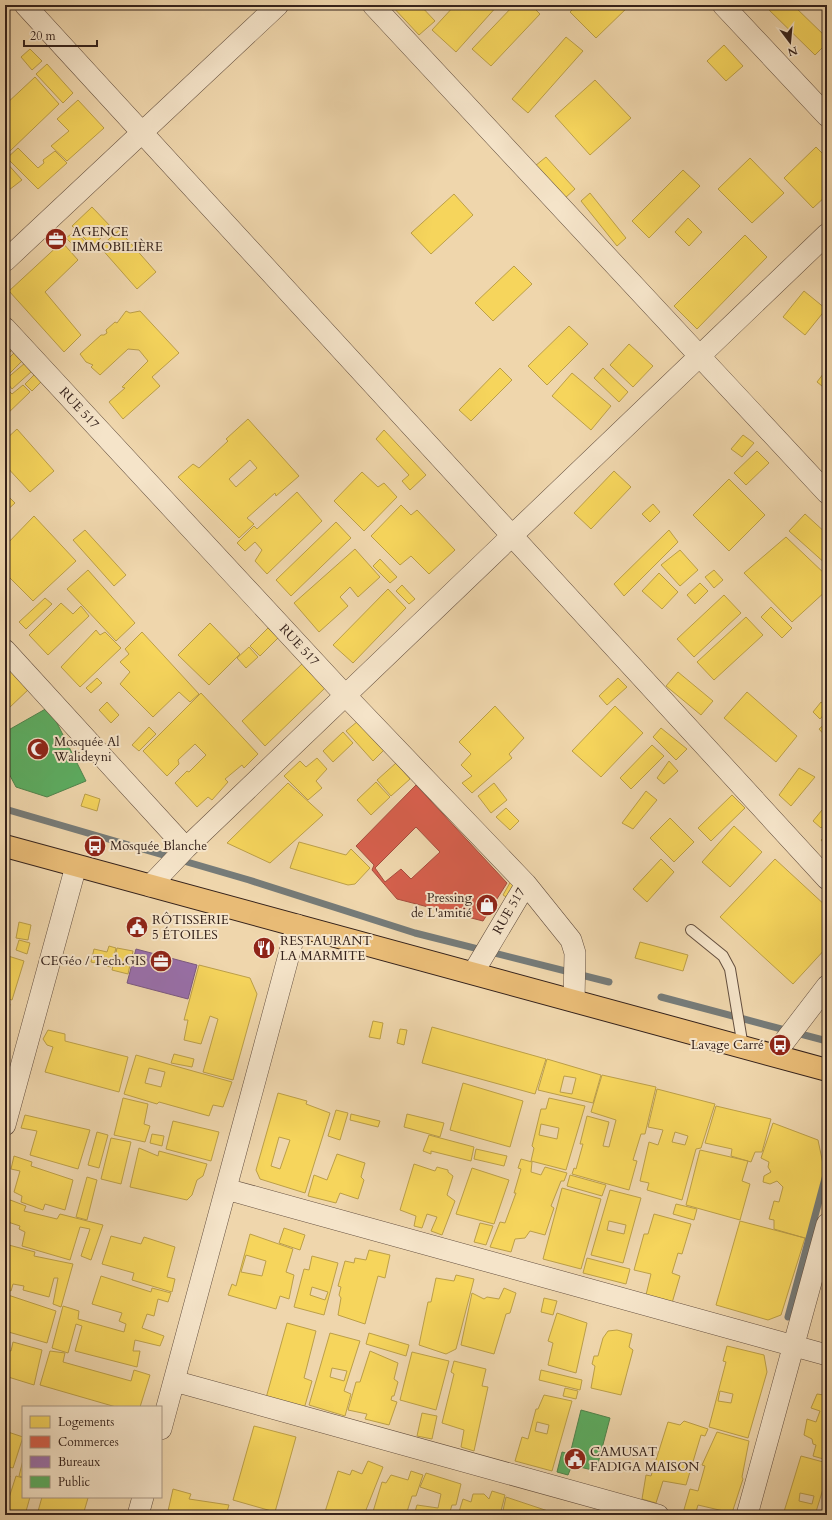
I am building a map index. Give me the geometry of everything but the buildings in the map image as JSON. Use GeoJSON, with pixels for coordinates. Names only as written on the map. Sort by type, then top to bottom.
{"type":"FeatureCollection","features":[{"type":"Feature","properties":{"kind":"main road"},"geometry":{"type":"LineString","coordinates":[[5,846],[827,1070]]}},
{"type":"Feature","properties":{"kind":"street"},"geometry":{"type":"LineString","coordinates":[[25,5],[827,879]]}},
{"type":"Feature","properties":{"kind":"street"},"geometry":{"type":"LineString","coordinates":[[5,261],[278,5]]}},
{"type":"Feature","properties":{"kind":"street"},"geometry":{"type":"LineString","coordinates":[[373,5],[827,493]]}},
{"type":"Feature","properties":{"kind":"street"},"geometry":{"type":"LineString","coordinates":[[723,5],[827,116]]}},
{"type":"Feature","properties":{"kind":"street"},"geometry":{"type":"LineString","coordinates":[[150,886],[186,848],[827,234]]}},
{"type":"Feature","properties":{"kind":"street","name":"RUE 517"},"geometry":{"type":"LineString","coordinates":[[5,328],[346,695],[526,884],[473,973]]}},
{"type":"Feature","properties":{"kind":"street"},"geometry":{"type":"LineString","coordinates":[[5,650],[186,848]]}},
{"type":"Feature","properties":{"kind":"street"},"geometry":{"type":"LineString","coordinates":[[5,1125],[76,866]]}},
{"type":"Feature","properties":{"kind":"street"},"geometry":{"type":"LineString","coordinates":[[526,884],[571,940],[575,953],[574,1001]]}},
{"type":"Feature","properties":{"kind":"street"},"geometry":{"type":"LineString","coordinates":[[162,1425],[297,925]]}},
{"type":"Feature","properties":{"kind":"street"},"geometry":{"type":"LineString","coordinates":[[774,1055],[827,986]]}},
{"type":"Feature","properties":{"kind":"street"},"geometry":{"type":"LineString","coordinates":[[226,1189],[827,1355]]}},
{"type":"Feature","properties":{"kind":"street"},"geometry":{"type":"LineString","coordinates":[[747,1515],[827,1224]]}},
{"type":"Feature","properties":{"kind":"street"},"geometry":{"type":"LineString","coordinates":[[174,1381],[658,1515]]}},
{"type":"Feature","properties":{"kind":"street"},"geometry":{"type":"LineString","coordinates":[[138,1515],[142,1498]]}},
{"type":"Feature","properties":{"kind":"lane"},"geometry":{"type":"LineString","coordinates":[[691,930],[723,956],[730,969],[743,1047]]}},
{"type":"Feature","properties":{"kind":"waterway"},"geometry":{"type":"LineString","coordinates":[[5,809],[249,880],[415,933],[609,982]]}},
{"type":"Feature","properties":{"kind":"waterway"},"geometry":{"type":"LineString","coordinates":[[661,997],[827,1041]]}},
{"type":"Feature","properties":{"kind":"waterway"},"geometry":{"type":"LineString","coordinates":[[788,1317],[827,1171]]}},
{"type":"Feature","properties":{"kind":"place","name":"AGENCE IMMOBILIÈRE"},"geometry":{"type":"Point","coordinates":[56,239]}},
{"type":"Feature","properties":{"kind":"place","name":"Mosquée Al Walideyni"},"geometry":{"type":"Point","coordinates":[38,749]}},
{"type":"Feature","properties":{"kind":"place","name":"Mosquée Blanche"},"geometry":{"type":"Point","coordinates":[95,846]}},
{"type":"Feature","properties":{"kind":"place","name":"Pressing de L'amitié"},"geometry":{"type":"Point","coordinates":[487,905]}},
{"type":"Feature","properties":{"kind":"place","name":"RÔTISSERIE 5 ÉTOILES"},"geometry":{"type":"Point","coordinates":[137,927]}},
{"type":"Feature","properties":{"kind":"place","name":"RESTAURANT LA MARMITE"},"geometry":{"type":"Point","coordinates":[264,948]}},
{"type":"Feature","properties":{"kind":"place","name":"CEGéo / Tech.GIS"},"geometry":{"type":"Point","coordinates":[161,961]}},
{"type":"Feature","properties":{"kind":"place","name":"Lavage Carré"},"geometry":{"type":"Point","coordinates":[780,1045]}},
{"type":"Feature","properties":{"kind":"place","name":"CAMUSAT FADIGA MAISON"},"geometry":{"type":"Point","coordinates":[575,1459]}}]}
